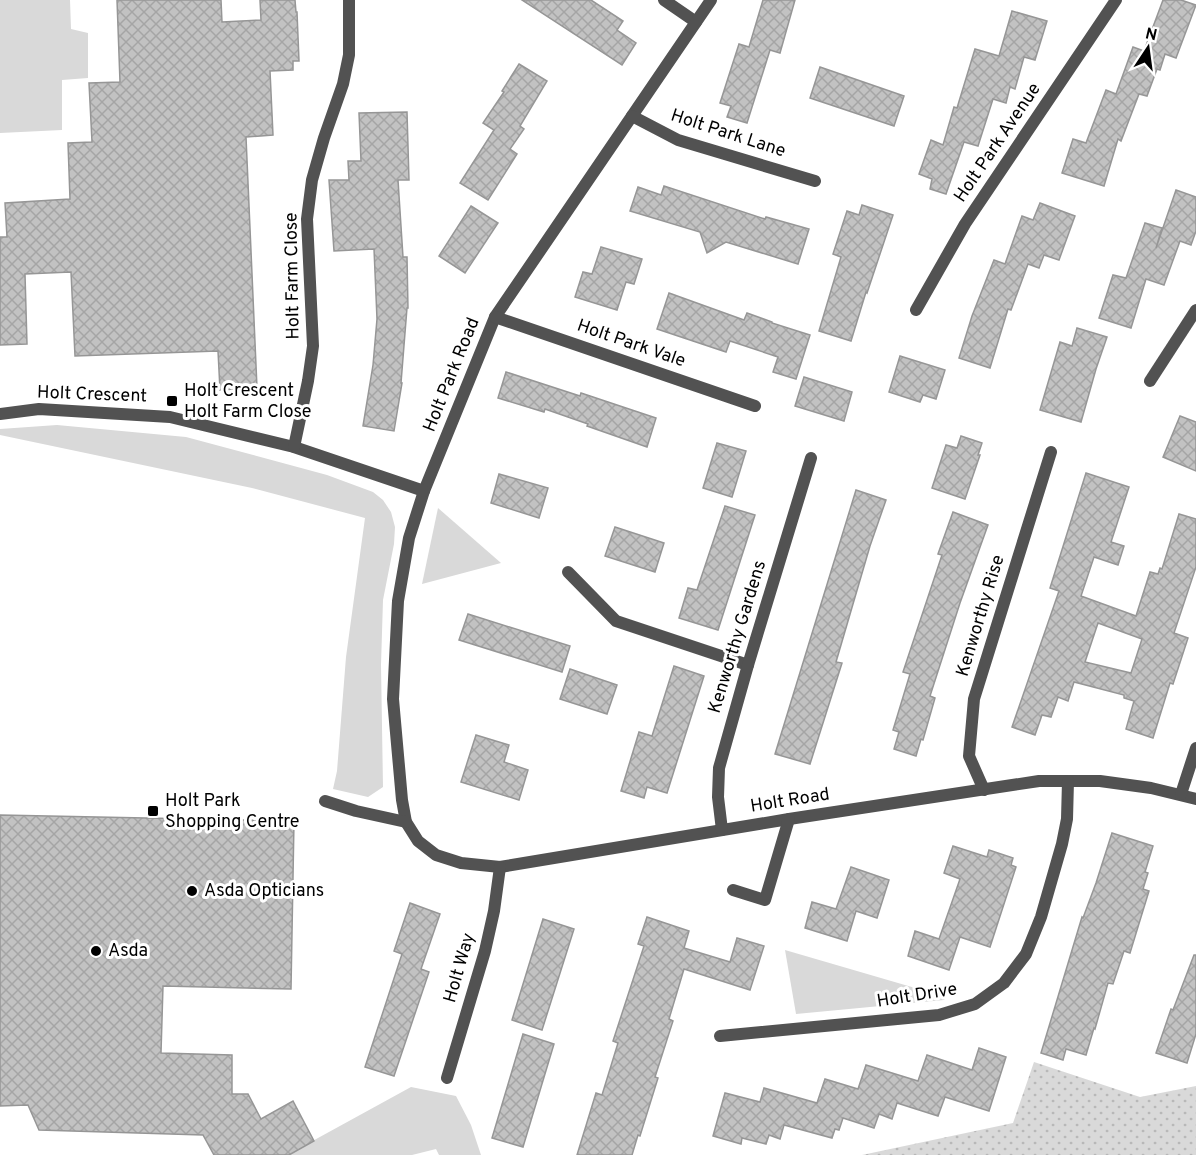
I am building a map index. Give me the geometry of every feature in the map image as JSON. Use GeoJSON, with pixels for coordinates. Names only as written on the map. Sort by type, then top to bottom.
{"type":"FeatureCollection","features":[{"type":"Feature","properties":{"kind":"street","name":"Holt Farm Close"},"geometry":{"type":"LineString","coordinates":[[294,447],[308,381],[312,346],[307,219],[312,180],[350,55],[349,0]]}},
{"type":"Feature","properties":{"kind":"street"},"geometry":{"type":"LineString","coordinates":[[664,0],[696,22]]}},
{"type":"Feature","properties":{"kind":"street","name":"Holt Park Road"},"geometry":{"type":"LineString","coordinates":[[406,822],[393,699],[398,602],[409,538],[424,492],[495,316],[711,0]]}},
{"type":"Feature","properties":{"kind":"street","name":"Holt Park Avenue"},"geometry":{"type":"LineString","coordinates":[[916,310],[965,224],[1116,0]]}},
{"type":"Feature","properties":{"kind":"street","name":"Holt Park Lane"},"geometry":{"type":"LineString","coordinates":[[632,116],[678,140],[815,181]]}},
{"type":"Feature","properties":{"kind":"street"},"geometry":{"type":"LineString","coordinates":[[1150,381],[1196,310]]}},
{"type":"Feature","properties":{"kind":"street","name":"Holt Park Vale"},"geometry":{"type":"LineString","coordinates":[[495,316],[755,406]]}},
{"type":"Feature","properties":{"kind":"street","name":"Holt Crescent"},"geometry":{"type":"LineString","coordinates":[[0,414],[39,409],[170,417],[294,447],[424,492]]}},
{"type":"Feature","properties":{"kind":"street","name":"Kenworthy Rise"},"geometry":{"type":"LineString","coordinates":[[984,790],[969,756],[974,699],[1051,452]]}},
{"type":"Feature","properties":{"kind":"street","name":"Kenworthy Gardens"},"geometry":{"type":"LineString","coordinates":[[722,830],[718,797],[719,768],[811,458]]}},
{"type":"Feature","properties":{"kind":"street"},"geometry":{"type":"LineString","coordinates":[[568,572],[616,621],[748,665]]}},
{"type":"Feature","properties":{"kind":"street"},"geometry":{"type":"LineString","coordinates":[[1181,795],[1196,748]]}},
{"type":"Feature","properties":{"kind":"street","name":"Holt Road"},"geometry":{"type":"LineString","coordinates":[[406,822],[418,841],[436,855],[461,863],[500,867],[789,819],[1039,781],[1110,783],[1151,788],[1196,799]]}},
{"type":"Feature","properties":{"kind":"street","name":"Holt Drive"},"geometry":{"type":"LineString","coordinates":[[720,1036],[939,1015],[975,1004],[1005,983],[1026,954],[1041,917],[1067,819],[1068,781]]}},
{"type":"Feature","properties":{"kind":"street"},"geometry":{"type":"LineString","coordinates":[[325,801],[356,811],[406,822]]}},
{"type":"Feature","properties":{"kind":"street"},"geometry":{"type":"LineString","coordinates":[[733,890],[765,900],[789,819]]}},
{"type":"Feature","properties":{"kind":"street","name":"Holt Way"},"geometry":{"type":"LineString","coordinates":[[447,1078],[485,951],[494,912],[500,867]]}},
{"type":"Feature","properties":{"kind":"shaded area"},"geometry":{"type":"Polygon","coordinates":[[[0,0],[70,0],[71,29],[88,33],[88,78],[62,80],[62,130],[0,133],[0,0]]]}},
{"type":"Feature","properties":{"kind":"shaded area"},"geometry":{"type":"Polygon","coordinates":[[[57,425],[186,437],[327,475],[373,492],[383,500],[391,512],[395,527],[383,600],[381,665],[383,787],[368,797],[333,789],[337,771],[346,657],[365,518],[252,488],[0,435],[0,429],[57,425]]]}},
{"type":"Feature","properties":{"kind":"shaded area"},"geometry":{"type":"Polygon","coordinates":[[[438,508],[501,563],[422,584],[438,508]]]}},
{"type":"Feature","properties":{"kind":"shaded area"},"geometry":{"type":"Polygon","coordinates":[[[785,950],[946,997],[944,1000],[796,1014],[785,950]]]}},
{"type":"Feature","properties":{"kind":"shaded area"},"geometry":{"type":"Polygon","coordinates":[[[1034,1062],[1140,1097],[1196,1086],[1196,1155],[862,1155],[1013,1123],[1034,1062]]]}},
{"type":"Feature","properties":{"kind":"shaded area"},"geometry":{"type":"Polygon","coordinates":[[[411,1087],[456,1096],[471,1125],[481,1155],[439,1155],[436,1149],[412,1155],[287,1155],[411,1087]]]}},
{"type":"Feature","properties":{"kind":"building"},"geometry":{"type":"Polygon","coordinates":[[[117,0],[221,0],[222,22],[261,20],[260,0],[295,0],[299,61],[293,61],[293,70],[270,71],[273,135],[246,137],[257,388],[220,390],[218,351],[75,356],[71,272],[25,274],[27,344],[0,345],[0,237],[7,237],[5,203],[70,199],[68,143],[92,142],[89,83],[120,82],[117,0]]]}},
{"type":"Feature","properties":{"kind":"building"},"geometry":{"type":"Polygon","coordinates":[[[522,0],[591,0],[623,21],[617,30],[636,43],[622,65],[522,0]]]}},
{"type":"Feature","properties":{"kind":"building"},"geometry":{"type":"Polygon","coordinates":[[[763,0],[795,0],[780,53],[770,50],[747,123],[727,117],[731,106],[720,103],[739,44],[749,47],[763,0]]]}},
{"type":"Feature","properties":{"kind":"building"},"geometry":{"type":"Polygon","coordinates":[[[1163,0],[1181,0],[1196,5],[1176,58],[1165,54],[1147,96],[1139,94],[1121,141],[1118,139],[1104,186],[1062,173],[1073,139],[1086,143],[1106,90],[1116,94],[1133,47],[1144,51],[1163,0]]]}},
{"type":"Feature","properties":{"kind":"building"},"geometry":{"type":"Polygon","coordinates":[[[1012,11],[1047,21],[1035,60],[1024,57],[1015,89],[1010,87],[1006,103],[993,99],[978,146],[964,142],[946,194],[930,189],[932,179],[919,174],[931,140],[943,145],[975,49],[999,56],[1012,11]]]}},
{"type":"Feature","properties":{"kind":"building"},"geometry":{"type":"Polygon","coordinates":[[[519,64],[547,81],[520,126],[524,129],[510,149],[517,154],[488,200],[460,183],[494,130],[483,123],[519,64]]]}},
{"type":"Feature","properties":{"kind":"building"},"geometry":{"type":"Polygon","coordinates":[[[820,67],[904,96],[894,126],[810,98],[820,67]]]}},
{"type":"Feature","properties":{"kind":"building"},"geometry":{"type":"Polygon","coordinates":[[[407,112],[409,180],[398,180],[403,257],[407,257],[408,308],[402,383],[394,431],[363,426],[373,365],[377,319],[374,249],[334,251],[329,180],[349,180],[348,161],[361,161],[359,113],[407,112]]]}},
{"type":"Feature","properties":{"kind":"building"},"geometry":{"type":"Polygon","coordinates":[[[664,186],[765,219],[766,217],[809,229],[798,264],[726,242],[707,253],[700,232],[630,211],[638,187],[661,195],[664,186]]]}},
{"type":"Feature","properties":{"kind":"building"},"geometry":{"type":"Polygon","coordinates":[[[1176,190],[1196,197],[1196,231],[1191,245],[1180,241],[1164,285],[1146,279],[1131,328],[1099,318],[1113,275],[1126,278],[1145,223],[1162,228],[1156,248],[1176,190]]]}},
{"type":"Feature","properties":{"kind":"building"},"geometry":{"type":"Polygon","coordinates":[[[1040,203],[1075,216],[1059,260],[1044,255],[1039,268],[1028,264],[1011,310],[1008,309],[990,368],[959,358],[972,316],[994,260],[1005,264],[1022,216],[1033,220],[1040,203]]]}},
{"type":"Feature","properties":{"kind":"building"},"geometry":{"type":"Polygon","coordinates":[[[862,205],[893,215],[851,341],[819,331],[841,257],[833,254],[847,211],[859,215],[862,205]]]}},
{"type":"Feature","properties":{"kind":"building"},"geometry":{"type":"Polygon","coordinates":[[[471,206],[498,223],[465,273],[439,256],[471,206]]]}},
{"type":"Feature","properties":{"kind":"building"},"geometry":{"type":"Polygon","coordinates":[[[601,247],[642,259],[634,284],[626,282],[617,310],[575,297],[583,272],[592,274],[601,247]]]}},
{"type":"Feature","properties":{"kind":"building"},"geometry":{"type":"Polygon","coordinates":[[[669,293],[744,320],[747,313],[810,335],[796,379],[773,372],[778,357],[730,341],[726,352],[657,329],[669,293]]]}},
{"type":"Feature","properties":{"kind":"building"},"geometry":{"type":"Polygon","coordinates":[[[1077,328],[1107,337],[1081,422],[1040,410],[1060,342],[1072,346],[1077,328]]]}},
{"type":"Feature","properties":{"kind":"building"},"geometry":{"type":"Polygon","coordinates":[[[900,356],[945,370],[936,399],[923,395],[920,402],[889,392],[900,356]]]}},
{"type":"Feature","properties":{"kind":"building"},"geometry":{"type":"Polygon","coordinates":[[[506,372],[580,396],[581,393],[656,418],[647,447],[545,409],[544,412],[498,398],[506,372]]]}},
{"type":"Feature","properties":{"kind":"building"},"geometry":{"type":"Polygon","coordinates":[[[804,377],[852,392],[844,421],[795,406],[804,377]]]}},
{"type":"Feature","properties":{"kind":"building"},"geometry":{"type":"Polygon","coordinates":[[[1180,416],[1196,422],[1196,471],[1163,457],[1180,416]]]}},
{"type":"Feature","properties":{"kind":"building"},"geometry":{"type":"Polygon","coordinates":[[[961,436],[982,443],[965,499],[932,488],[946,445],[957,448],[961,436]]]}},
{"type":"Feature","properties":{"kind":"building"},"geometry":{"type":"Polygon","coordinates":[[[717,443],[746,451],[732,497],[703,488],[717,443]]]}},
{"type":"Feature","properties":{"kind":"building"},"geometry":{"type":"Polygon","coordinates":[[[1086,473],[1129,487],[1111,542],[1124,546],[1118,565],[1094,557],[1081,596],[1136,616],[1150,572],[1158,574],[1160,568],[1162,569],[1179,514],[1196,519],[1196,567],[1174,633],[1188,638],[1173,684],[1170,683],[1153,738],[1126,729],[1134,701],[1124,698],[1124,695],[1074,682],[1068,701],[1058,697],[1051,717],[1042,715],[1035,735],[1012,727],[1059,591],[1050,588],[1086,473]],[[1098,623],[1085,662],[1131,673],[1142,639],[1098,623]]]}},
{"type":"Feature","properties":{"kind":"building"},"geometry":{"type":"Polygon","coordinates":[[[499,474],[548,488],[539,518],[491,503],[499,474]]]}},
{"type":"Feature","properties":{"kind":"building"},"geometry":{"type":"Polygon","coordinates":[[[856,490],[886,500],[836,662],[842,663],[810,764],[775,754],[856,490]]]}},
{"type":"Feature","properties":{"kind":"building"},"geometry":{"type":"Polygon","coordinates":[[[725,506],[755,515],[718,630],[679,618],[688,588],[697,590],[725,506]]]}},
{"type":"Feature","properties":{"kind":"building"},"geometry":{"type":"Polygon","coordinates":[[[953,512],[988,525],[930,696],[935,698],[916,756],[894,749],[899,732],[893,730],[910,674],[903,672],[942,555],[938,554],[953,512]]]}},
{"type":"Feature","properties":{"kind":"building"},"geometry":{"type":"Polygon","coordinates":[[[615,527],[664,543],[655,572],[605,556],[615,527]]]}},
{"type":"Feature","properties":{"kind":"building"},"geometry":{"type":"Polygon","coordinates":[[[468,614],[570,646],[562,672],[459,640],[468,614]]]}},
{"type":"Feature","properties":{"kind":"building"},"geometry":{"type":"Polygon","coordinates":[[[674,666],[704,676],[667,793],[647,787],[644,798],[621,791],[639,732],[652,736],[674,666]]]}},
{"type":"Feature","properties":{"kind":"building"},"geometry":{"type":"Polygon","coordinates":[[[570,669],[617,685],[607,714],[560,699],[570,669]]]}},
{"type":"Feature","properties":{"kind":"building"},"geometry":{"type":"Polygon","coordinates":[[[476,735],[509,745],[504,762],[528,770],[519,800],[461,782],[476,735]]]}},
{"type":"Feature","properties":{"kind":"building"},"geometry":{"type":"Polygon","coordinates":[[[0,815],[294,821],[291,989],[163,986],[161,1053],[232,1055],[232,1094],[248,1094],[261,1119],[293,1101],[314,1141],[289,1155],[214,1155],[203,1135],[39,1130],[28,1105],[0,1106],[0,815]]]}},
{"type":"Feature","properties":{"kind":"building"},"geometry":{"type":"Polygon","coordinates":[[[1112,833],[1153,846],[1145,872],[1148,873],[1143,889],[1149,891],[1130,953],[1124,951],[1113,984],[1108,983],[1086,1055],[1066,1049],[1063,1060],[1041,1053],[1082,917],[1112,833]]]}},
{"type":"Feature","properties":{"kind":"building"},"geometry":{"type":"Polygon","coordinates":[[[953,846],[987,857],[989,850],[1013,858],[1011,865],[1016,867],[990,947],[960,937],[949,970],[908,956],[915,931],[939,939],[960,879],[944,873],[953,846]]]}},
{"type":"Feature","properties":{"kind":"building"},"geometry":{"type":"Polygon","coordinates":[[[851,867],[889,880],[877,918],[856,911],[847,941],[805,928],[812,902],[836,909],[851,867]]]}},
{"type":"Feature","properties":{"kind":"building"},"geometry":{"type":"Polygon","coordinates":[[[410,903],[440,914],[421,969],[429,972],[394,1076],[365,1067],[402,954],[394,951],[410,903]]]}},
{"type":"Feature","properties":{"kind":"building"},"geometry":{"type":"Polygon","coordinates":[[[647,917],[689,931],[684,948],[730,962],[737,938],[764,946],[750,990],[684,969],[669,1019],[673,1021],[655,1077],[658,1078],[632,1155],[577,1155],[596,1093],[602,1095],[618,1043],[613,1041],[644,946],[638,944],[647,917]]]}},
{"type":"Feature","properties":{"kind":"building"},"geometry":{"type":"Polygon","coordinates":[[[543,919],[574,929],[542,1030],[512,1020],[543,919]]]}},
{"type":"Feature","properties":{"kind":"building"},"geometry":{"type":"Polygon","coordinates":[[[1194,955],[1196,955],[1196,1034],[1187,1063],[1156,1053],[1171,1009],[1173,1010],[1194,955]]]}},
{"type":"Feature","properties":{"kind":"building"},"geometry":{"type":"Polygon","coordinates":[[[523,1034],[554,1044],[523,1147],[492,1138],[523,1034]]]}},
{"type":"Feature","properties":{"kind":"building"},"geometry":{"type":"Polygon","coordinates":[[[979,1048],[1006,1057],[989,1111],[945,1097],[938,1116],[897,1103],[892,1119],[879,1114],[874,1128],[843,1118],[839,1130],[835,1129],[832,1138],[784,1125],[780,1139],[769,1135],[766,1144],[742,1138],[741,1144],[713,1136],[725,1093],[760,1102],[764,1088],[817,1103],[825,1079],[858,1089],[866,1065],[918,1081],[927,1055],[972,1070],[979,1048]]]}},
{"type":"Feature","properties":{"kind":"place","name":"Holt Crescent Holt Farm Close"},"geometry":{"type":"Point","coordinates":[172,401]}},
{"type":"Feature","properties":{"kind":"place","name":"Holt Park Shopping Centre"},"geometry":{"type":"Point","coordinates":[153,811]}},
{"type":"Feature","properties":{"kind":"place","name":"Asda Opticians"},"geometry":{"type":"Point","coordinates":[192,891]}},
{"type":"Feature","properties":{"kind":"place","name":"Asda"},"geometry":{"type":"Point","coordinates":[96,951]}}]}
